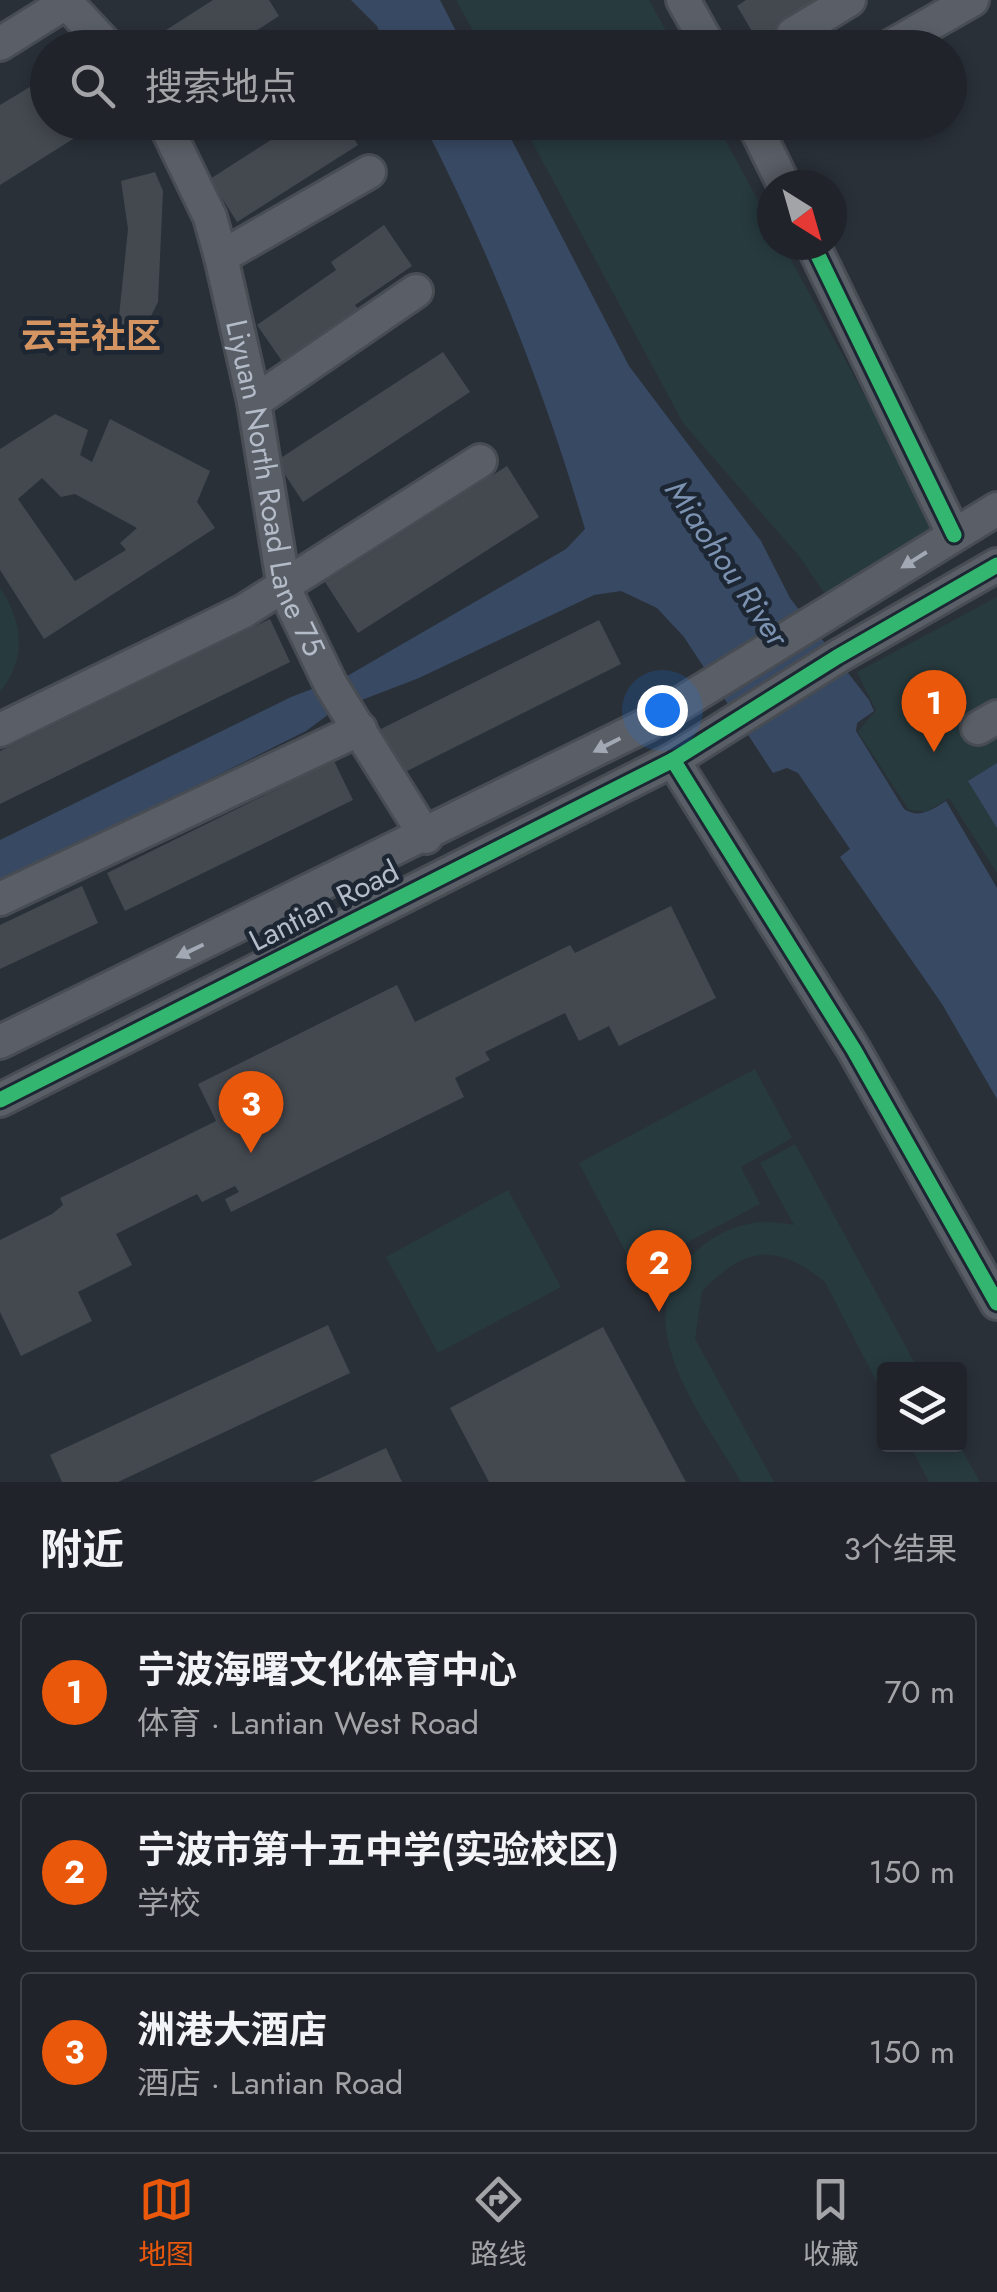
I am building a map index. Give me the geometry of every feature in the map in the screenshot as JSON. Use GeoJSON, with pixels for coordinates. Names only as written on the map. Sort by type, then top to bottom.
{"type":"FeatureCollection","features":[{"type":"Feature","properties":{"kind":"street"},"geometry":{"type":"LineString","coordinates":[[683,0],[700,30]]}},
{"type":"Feature","properties":{"kind":"street"},"geometry":{"type":"LineString","coordinates":[[799,30],[848,0]]}},
{"type":"Feature","properties":{"kind":"street"},"geometry":{"type":"LineString","coordinates":[[920,30],[972,0]]}},
{"type":"Feature","properties":{"kind":"street"},"geometry":{"type":"LineString","coordinates":[[0,44],[66,1],[93,30]]}},
{"type":"Feature","properties":{"kind":"street","name":"Liyuan North Road Lane 75"},"geometry":{"type":"LineString","coordinates":[[173,140],[210,216],[222,257],[254,402],[284,588],[331,684],[426,837]]}},
{"type":"Feature","properties":{"kind":"street"},"geometry":{"type":"LineString","coordinates":[[762,140],[777,170]]}},
{"type":"Feature","properties":{"kind":"street"},"geometry":{"type":"LineString","coordinates":[[222,257],[369,172]]}},
{"type":"Feature","properties":{"kind":"street"},"geometry":{"type":"LineString","coordinates":[[820,260],[954,536]]}},
{"type":"Feature","properties":{"kind":"street"},"geometry":{"type":"LineString","coordinates":[[254,402],[416,291]]}},
{"type":"Feature","properties":{"kind":"street"},"geometry":{"type":"LineString","coordinates":[[0,730],[284,588],[480,461]]}},
{"type":"Feature","properties":{"kind":"street","name":"Lantian Road"},"geometry":{"type":"LineString","coordinates":[[0,1042],[426,837],[646,726],[997,509]]}},
{"type":"Feature","properties":{"kind":"street","name":"Lantian Road"},"geometry":{"type":"LineString","coordinates":[[0,1100],[674,760],[837,657],[997,565]]}},
{"type":"Feature","properties":{"kind":"street"},"geometry":{"type":"LineString","coordinates":[[0,899],[366,739]]}},
{"type":"Feature","properties":{"kind":"street"},"geometry":{"type":"LineString","coordinates":[[674,760],[854,1050],[997,1303]]}},
{"type":"Feature","properties":{"kind":"green space"},"geometry":{"type":"Polygon","coordinates":[[[456,0],[649,0],[666,30],[473,30],[456,0]]]}},
{"type":"Feature","properties":{"kind":"green space"},"geometry":{"type":"Polygon","coordinates":[[[531,140],[725,140],[757,198],[757,260],[791,260],[944,542],[825,594],[799,556],[683,423],[531,140]]]}},
{"type":"Feature","properties":{"kind":"green space"},"geometry":{"type":"Polygon","coordinates":[[[0,588],[13,614],[19,640],[15,666],[0,692],[0,588]]]}},
{"type":"Feature","properties":{"kind":"green space"},"geometry":{"type":"Polygon","coordinates":[[[997,597],[997,873],[949,798],[926,812],[909,810],[858,732],[876,710],[857,672],[997,597]]]}},
{"type":"Feature","properties":{"kind":"green space"},"geometry":{"type":"Polygon","coordinates":[[[755,1069],[792,1138],[741,1167],[760,1204],[635,1270],[579,1163],[755,1069]]]}},
{"type":"Feature","properties":{"kind":"green space"},"geometry":{"type":"Polygon","coordinates":[[[795,1144],[914,1362],[877,1362],[877,1382],[825,1282],[791,1260],[776,1256],[761,1255],[732,1265],[702,1291],[695,1339],[774,1482],[741,1482],[689,1396],[675,1365],[667,1334],[666,1304],[677,1275],[700,1248],[722,1233],[768,1222],[794,1225],[760,1163],[795,1144]]]}},
{"type":"Feature","properties":{"kind":"green space"},"geometry":{"type":"Polygon","coordinates":[[[508,1190],[561,1287],[438,1353],[386,1257],[508,1190]]]}},
{"type":"Feature","properties":{"kind":"green space"},"geometry":{"type":"Polygon","coordinates":[[[914,1452],[963,1452],[980,1482],[929,1482],[914,1452]]]}},
{"type":"Feature","properties":{"kind":"water"},"geometry":{"type":"Polygon","coordinates":[[[351,0],[440,0],[455,30],[379,30],[351,0]]]}},
{"type":"Feature","properties":{"kind":"water","name":"Miaohou River"},"geometry":{"type":"Polygon","coordinates":[[[431,140],[512,140],[629,366],[761,541],[790,598],[869,700],[874,711],[857,723],[856,731],[904,809],[920,813],[946,801],[997,888],[997,1099],[942,1004],[840,857],[850,849],[798,773],[787,768],[773,773],[684,637],[657,608],[621,591],[594,595],[419,678],[333,711],[306,731],[0,884],[0,840],[291,697],[349,675],[566,549],[585,529],[514,322],[431,140]]]}},
{"type":"Feature","properties":{"kind":"water"},"geometry":{"type":"Polygon","coordinates":[[[997,763],[997,828],[968,781],[997,763]]]}},
{"type":"Feature","properties":{"kind":"building"},"geometry":{"type":"Polygon","coordinates":[[[213,0],[269,0],[279,16],[258,30],[166,30],[213,0]]]}},
{"type":"Feature","properties":{"kind":"building"},"geometry":{"type":"Polygon","coordinates":[[[746,0],[830,0],[780,30],[751,30],[737,6],[746,0]]]}},
{"type":"Feature","properties":{"kind":"building"},"geometry":{"type":"Polygon","coordinates":[[[30,87],[30,140],[71,140],[0,185],[0,105],[30,87]]]}},
{"type":"Feature","properties":{"kind":"building"},"geometry":{"type":"Polygon","coordinates":[[[271,140],[355,140],[358,145],[237,222],[210,179],[271,140]]]}},
{"type":"Feature","properties":{"kind":"building"},"geometry":{"type":"Polygon","coordinates":[[[155,172],[163,191],[158,302],[143,332],[118,326],[128,229],[121,181],[155,172]]]}},
{"type":"Feature","properties":{"kind":"building"},"geometry":{"type":"Polygon","coordinates":[[[384,225],[412,266],[355,305],[360,312],[284,364],[257,325],[336,270],[331,262],[384,225]]]}},
{"type":"Feature","properties":{"kind":"building"},"geometry":{"type":"Polygon","coordinates":[[[443,352],[470,392],[303,502],[276,461],[443,352]]]}},
{"type":"Feature","properties":{"kind":"building"},"geometry":{"type":"Polygon","coordinates":[[[55,414],[88,430],[80,455],[92,462],[110,419],[210,471],[197,502],[215,528],[44,639],[0,570],[0,449],[55,414]],[[42,478],[18,499],[75,581],[126,550],[120,543],[137,528],[75,494],[61,497],[42,478]]]}},
{"type":"Feature","properties":{"kind":"building"},"geometry":{"type":"Polygon","coordinates":[[[507,466],[539,517],[358,633],[325,582],[507,466]]]}},
{"type":"Feature","properties":{"kind":"building"},"geometry":{"type":"Polygon","coordinates":[[[270,619],[290,662],[0,804],[0,751],[270,619]]]}},
{"type":"Feature","properties":{"kind":"building"},"geometry":{"type":"Polygon","coordinates":[[[599,620],[621,664],[403,773],[381,729],[599,620]]]}},
{"type":"Feature","properties":{"kind":"building"},"geometry":{"type":"Polygon","coordinates":[[[334,761],[353,800],[125,911],[107,873],[334,761]]]}},
{"type":"Feature","properties":{"kind":"building"},"geometry":{"type":"Polygon","coordinates":[[[82,886],[98,923],[0,969],[0,925],[82,886]]]}},
{"type":"Feature","properties":{"kind":"building"},"geometry":{"type":"Polygon","coordinates":[[[671,906],[716,998],[619,1046],[609,1026],[579,1041],[565,1013],[485,1052],[490,1060],[455,1078],[464,1097],[231,1212],[225,1199],[239,1192],[235,1186],[202,1202],[197,1194],[116,1234],[132,1265],[78,1292],[92,1321],[21,1356],[0,1312],[0,1240],[52,1214],[63,1205],[60,1198],[216,1121],[198,1084],[397,985],[415,1022],[570,945],[575,953],[671,906]]]}},
{"type":"Feature","properties":{"kind":"building"},"geometry":{"type":"Polygon","coordinates":[[[328,1325],[350,1373],[118,1482],[62,1482],[50,1455],[328,1325]]]}},
{"type":"Feature","properties":{"kind":"building"},"geometry":{"type":"Polygon","coordinates":[[[603,1327],[686,1482],[489,1482],[450,1408],[603,1327]]]}},
{"type":"Feature","properties":{"kind":"building"},"geometry":{"type":"Polygon","coordinates":[[[386,1448],[402,1482],[312,1482],[386,1448]]]}},
{"type":"Feature","properties":{"kind":"cycle path"},"geometry":{"type":"LineString","coordinates":[[820,260],[954,535]]}},
{"type":"Feature","properties":{"kind":"cycle path"},"geometry":{"type":"LineString","coordinates":[[0,1100],[673,760],[837,657],[997,565]]}},
{"type":"Feature","properties":{"kind":"cycle path"},"geometry":{"type":"LineString","coordinates":[[673,760],[854,1050],[997,1303]]}},
{"type":"Feature","properties":{"kind":"place","name":"宁波海曙文化体育中心"},"geometry":{"type":"Point","coordinates":[934,752]}},
{"type":"Feature","properties":{"kind":"place","name":"洲港大酒店"},"geometry":{"type":"Point","coordinates":[251,1153]}},
{"type":"Feature","properties":{"kind":"place","name":"宁波市第十五中学(实验校区)"},"geometry":{"type":"Point","coordinates":[659,1312]}},
{"type":"Feature","properties":{"kind":"district","name":"云丰社区"},"geometry":{"type":"Point","coordinates":[91,336]}}]}
